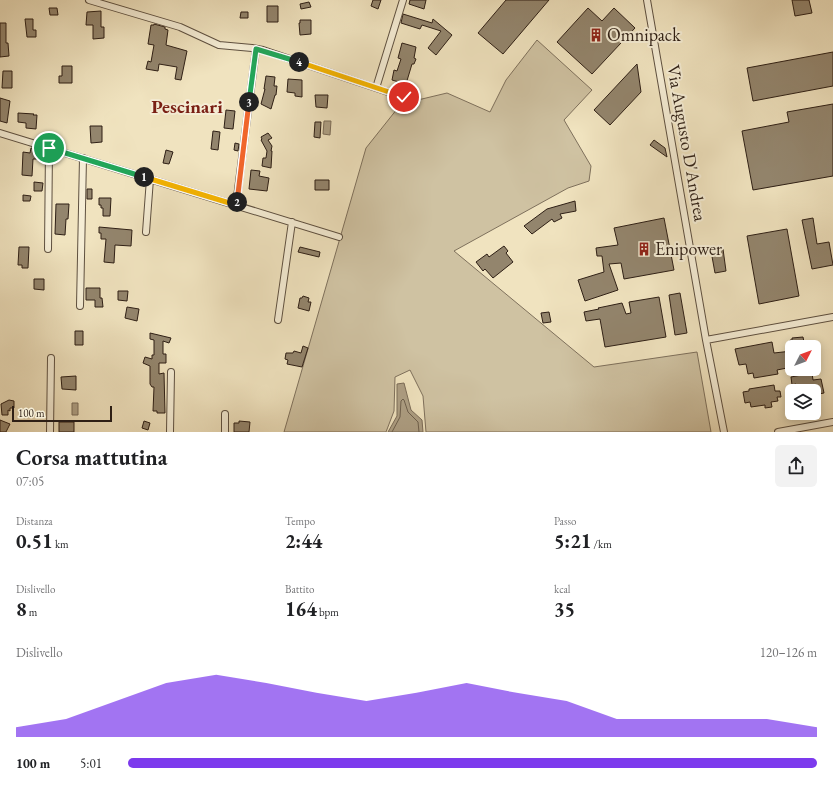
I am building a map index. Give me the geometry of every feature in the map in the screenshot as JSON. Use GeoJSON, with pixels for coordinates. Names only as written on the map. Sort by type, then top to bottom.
{"type":"FeatureCollection","features":[{"type":"Feature","properties":{"kind":"street"},"geometry":{"type":"LineString","coordinates":[[89,0],[180,27],[219,45],[256,49],[404,97]]}},
{"type":"Feature","properties":{"kind":"street"},"geometry":{"type":"LineString","coordinates":[[376,88],[403,0]]}},
{"type":"Feature","properties":{"kind":"street","name":"Via Augusto D'Andrea"},"geometry":{"type":"LineString","coordinates":[[647,0],[706,340],[724,432]]}},
{"type":"Feature","properties":{"kind":"street"},"geometry":{"type":"LineString","coordinates":[[236,205],[256,49]]}},
{"type":"Feature","properties":{"kind":"street"},"geometry":{"type":"LineString","coordinates":[[0,133],[339,237]]}},
{"type":"Feature","properties":{"kind":"street"},"geometry":{"type":"LineString","coordinates":[[48,249],[49,148]]}},
{"type":"Feature","properties":{"kind":"street"},"geometry":{"type":"LineString","coordinates":[[80,306],[83,158]]}},
{"type":"Feature","properties":{"kind":"street"},"geometry":{"type":"LineString","coordinates":[[146,232],[150,178]]}},
{"type":"Feature","properties":{"kind":"street"},"geometry":{"type":"LineString","coordinates":[[278,320],[292,222]]}},
{"type":"Feature","properties":{"kind":"street"},"geometry":{"type":"LineString","coordinates":[[706,340],[833,317]]}},
{"type":"Feature","properties":{"kind":"street"},"geometry":{"type":"LineString","coordinates":[[50,432],[51,358]]}},
{"type":"Feature","properties":{"kind":"street"},"geometry":{"type":"LineString","coordinates":[[170,432],[171,372]]}},
{"type":"Feature","properties":{"kind":"street"},"geometry":{"type":"LineString","coordinates":[[225,414],[225,432]]}},
{"type":"Feature","properties":{"kind":"street"},"geometry":{"type":"LineString","coordinates":[[778,432],[833,422]]}},
{"type":"Feature","properties":{"kind":"shaded area"},"geometry":{"type":"Polygon","coordinates":[[[537,40],[592,90],[564,120],[591,166],[589,181],[568,188],[454,251],[594,367],[697,352],[711,432],[426,432],[423,396],[410,370],[395,377],[394,411],[386,432],[284,432],[366,148],[401,104],[447,93],[490,112],[506,80],[537,40]]]}},
{"type":"Feature","properties":{"kind":"water"},"geometry":{"type":"Polygon","coordinates":[[[324,121],[331,121],[330,135],[323,134],[324,121]]]}},
{"type":"Feature","properties":{"kind":"water"},"geometry":{"type":"Polygon","coordinates":[[[404,383],[411,410],[422,420],[423,432],[388,432],[397,416],[397,384],[404,383]]]}},
{"type":"Feature","properties":{"kind":"water"},"geometry":{"type":"Polygon","coordinates":[[[72,403],[78,403],[78,415],[72,415],[72,403]]]}},
{"type":"Feature","properties":{"kind":"building"},"geometry":{"type":"Polygon","coordinates":[[[373,0],[381,0],[378,9],[371,6],[373,0]]]}},
{"type":"Feature","properties":{"kind":"building"},"geometry":{"type":"Polygon","coordinates":[[[410,0],[426,0],[424,9],[409,4],[410,0]]]}},
{"type":"Feature","properties":{"kind":"building"},"geometry":{"type":"Polygon","coordinates":[[[506,0],[549,0],[503,54],[478,33],[506,0]]]}},
{"type":"Feature","properties":{"kind":"building"},"geometry":{"type":"Polygon","coordinates":[[[792,0],[809,0],[812,13],[795,16],[792,0]]]}},
{"type":"Feature","properties":{"kind":"building"},"geometry":{"type":"Polygon","coordinates":[[[309,2],[311,7],[301,9],[300,4],[309,2]]]}},
{"type":"Feature","properties":{"kind":"building"},"geometry":{"type":"Polygon","coordinates":[[[267,6],[278,6],[278,22],[267,22],[267,6]]]}},
{"type":"Feature","properties":{"kind":"building"},"geometry":{"type":"Polygon","coordinates":[[[49,8],[57,8],[58,15],[50,15],[49,8]]]}},
{"type":"Feature","properties":{"kind":"building","name":"Omnipack"},"geometry":{"type":"Polygon","coordinates":[[[588,8],[602,21],[614,8],[635,28],[592,74],[557,42],[588,8]]]}},
{"type":"Feature","properties":{"kind":"building"},"geometry":{"type":"Polygon","coordinates":[[[101,11],[101,27],[104,27],[104,38],[93,39],[93,25],[86,25],[87,12],[101,11]]]}},
{"type":"Feature","properties":{"kind":"building"},"geometry":{"type":"Polygon","coordinates":[[[241,12],[248,12],[248,18],[240,18],[241,12]]]}},
{"type":"Feature","properties":{"kind":"building"},"geometry":{"type":"Polygon","coordinates":[[[403,14],[432,23],[433,19],[452,35],[436,55],[428,48],[441,31],[422,25],[420,29],[401,23],[403,14]]]}},
{"type":"Feature","properties":{"kind":"building"},"geometry":{"type":"Polygon","coordinates":[[[25,19],[33,19],[33,30],[36,30],[36,37],[27,37],[25,19]]]}},
{"type":"Feature","properties":{"kind":"building"},"geometry":{"type":"Polygon","coordinates":[[[300,20],[311,20],[311,34],[300,35],[300,20]]]}},
{"type":"Feature","properties":{"kind":"building"},"geometry":{"type":"Polygon","coordinates":[[[0,23],[6,23],[6,43],[8,43],[9,56],[0,57],[0,23]]]}},
{"type":"Feature","properties":{"kind":"building"},"geometry":{"type":"Polygon","coordinates":[[[154,24],[165,27],[165,29],[168,30],[166,45],[187,51],[181,80],[175,79],[177,67],[159,64],[158,71],[146,69],[148,61],[151,62],[154,45],[148,44],[151,25],[154,24]]]}},
{"type":"Feature","properties":{"kind":"building"},"geometry":{"type":"Polygon","coordinates":[[[402,43],[416,47],[414,58],[416,59],[414,64],[412,64],[406,84],[392,80],[394,70],[397,71],[401,59],[398,58],[402,43]]]}},
{"type":"Feature","properties":{"kind":"building"},"geometry":{"type":"Polygon","coordinates":[[[833,52],[833,86],[753,101],[747,68],[833,52]]]}},
{"type":"Feature","properties":{"kind":"building"},"geometry":{"type":"Polygon","coordinates":[[[637,64],[641,92],[610,125],[594,110],[637,64]]]}},
{"type":"Feature","properties":{"kind":"building"},"geometry":{"type":"Polygon","coordinates":[[[62,66],[72,66],[72,83],[59,83],[59,76],[62,76],[62,66]]]}},
{"type":"Feature","properties":{"kind":"building"},"geometry":{"type":"Polygon","coordinates":[[[3,71],[12,71],[12,88],[2,88],[3,71]]]}},
{"type":"Feature","properties":{"kind":"building"},"geometry":{"type":"Polygon","coordinates":[[[266,76],[275,77],[274,86],[277,86],[276,95],[271,109],[261,104],[265,89],[266,76]]]}},
{"type":"Feature","properties":{"kind":"building"},"geometry":{"type":"Polygon","coordinates":[[[288,79],[302,80],[302,97],[295,96],[295,93],[287,92],[288,79]]]}},
{"type":"Feature","properties":{"kind":"building"},"geometry":{"type":"Polygon","coordinates":[[[315,95],[328,95],[327,108],[316,107],[315,95]]]}},
{"type":"Feature","properties":{"kind":"building"},"geometry":{"type":"Polygon","coordinates":[[[0,98],[10,101],[7,123],[0,121],[0,98]]]}},
{"type":"Feature","properties":{"kind":"building"},"geometry":{"type":"Polygon","coordinates":[[[833,104],[833,176],[753,190],[742,131],[789,122],[787,112],[833,104]]]}},
{"type":"Feature","properties":{"kind":"building"},"geometry":{"type":"Polygon","coordinates":[[[226,110],[235,111],[233,129],[224,128],[226,110]]]}},
{"type":"Feature","properties":{"kind":"building"},"geometry":{"type":"Polygon","coordinates":[[[18,113],[37,115],[36,129],[26,128],[26,123],[18,122],[18,113]]]}},
{"type":"Feature","properties":{"kind":"building"},"geometry":{"type":"Polygon","coordinates":[[[315,122],[321,122],[320,138],[314,137],[315,122]]]}},
{"type":"Feature","properties":{"kind":"building"},"geometry":{"type":"Polygon","coordinates":[[[90,126],[102,126],[102,142],[91,143],[90,126]]]}},
{"type":"Feature","properties":{"kind":"building"},"geometry":{"type":"Polygon","coordinates":[[[213,131],[220,132],[218,150],[211,149],[213,131]]]}},
{"type":"Feature","properties":{"kind":"building"},"geometry":{"type":"Polygon","coordinates":[[[268,133],[272,138],[268,140],[272,146],[271,168],[262,166],[263,158],[266,158],[267,151],[261,137],[268,133]]]}},
{"type":"Feature","properties":{"kind":"building"},"geometry":{"type":"Polygon","coordinates":[[[654,140],[665,148],[667,157],[650,145],[654,140]]]}},
{"type":"Feature","properties":{"kind":"building"},"geometry":{"type":"Polygon","coordinates":[[[235,143],[239,144],[238,151],[234,150],[235,143]]]}},
{"type":"Feature","properties":{"kind":"building"},"geometry":{"type":"Polygon","coordinates":[[[31,148],[42,150],[41,159],[33,159],[32,176],[22,175],[23,152],[30,153],[31,148]]]}},
{"type":"Feature","properties":{"kind":"building"},"geometry":{"type":"Polygon","coordinates":[[[166,150],[173,152],[169,164],[163,163],[166,150]]]}},
{"type":"Feature","properties":{"kind":"building"},"geometry":{"type":"Polygon","coordinates":[[[251,170],[260,171],[259,176],[269,178],[267,191],[249,189],[251,170]]]}},
{"type":"Feature","properties":{"kind":"building"},"geometry":{"type":"Polygon","coordinates":[[[315,180],[329,180],[329,190],[315,190],[315,180]]]}},
{"type":"Feature","properties":{"kind":"building"},"geometry":{"type":"Polygon","coordinates":[[[34,182],[43,183],[42,191],[34,191],[34,182]]]}},
{"type":"Feature","properties":{"kind":"building"},"geometry":{"type":"Polygon","coordinates":[[[87,189],[92,189],[92,199],[87,199],[87,189]]]}},
{"type":"Feature","properties":{"kind":"building"},"geometry":{"type":"Polygon","coordinates":[[[23,195],[31,196],[30,201],[23,201],[23,195]]]}},
{"type":"Feature","properties":{"kind":"building"},"geometry":{"type":"Polygon","coordinates":[[[99,198],[111,198],[110,216],[103,216],[103,208],[99,205],[99,198]]]}},
{"type":"Feature","properties":{"kind":"building"},"geometry":{"type":"Polygon","coordinates":[[[575,201],[576,211],[560,214],[562,218],[554,222],[552,219],[532,234],[524,226],[547,209],[575,201]]]}},
{"type":"Feature","properties":{"kind":"building"},"geometry":{"type":"Polygon","coordinates":[[[56,204],[69,204],[65,235],[55,234],[56,204]]]}},
{"type":"Feature","properties":{"kind":"building","name":"Enipower"},"geometry":{"type":"Polygon","coordinates":[[[664,218],[674,270],[624,279],[621,263],[609,264],[618,290],[585,301],[578,280],[604,272],[602,256],[597,256],[596,248],[618,245],[614,228],[664,218]]]}},
{"type":"Feature","properties":{"kind":"building"},"geometry":{"type":"Polygon","coordinates":[[[813,218],[817,244],[829,242],[833,265],[812,269],[802,220],[813,218]]]}},
{"type":"Feature","properties":{"kind":"building"},"geometry":{"type":"Polygon","coordinates":[[[99,227],[132,230],[131,246],[115,245],[114,263],[104,262],[106,239],[101,239],[99,227]]]}},
{"type":"Feature","properties":{"kind":"building"},"geometry":{"type":"Polygon","coordinates":[[[787,229],[799,296],[759,304],[747,236],[787,229]]]}},
{"type":"Feature","properties":{"kind":"building"},"geometry":{"type":"Polygon","coordinates":[[[504,246],[508,251],[506,253],[513,262],[493,278],[485,269],[483,271],[476,262],[487,254],[489,257],[504,246]]]}},
{"type":"Feature","properties":{"kind":"building"},"geometry":{"type":"Polygon","coordinates":[[[19,247],[29,247],[28,268],[22,268],[22,265],[18,265],[19,247]]]}},
{"type":"Feature","properties":{"kind":"building"},"geometry":{"type":"Polygon","coordinates":[[[300,247],[320,252],[319,257],[298,252],[300,247]]]}},
{"type":"Feature","properties":{"kind":"building"},"geometry":{"type":"Polygon","coordinates":[[[723,249],[726,271],[715,273],[711,251],[723,249]]]}},
{"type":"Feature","properties":{"kind":"building"},"geometry":{"type":"Polygon","coordinates":[[[34,279],[44,279],[44,290],[34,289],[34,279]]]}},
{"type":"Feature","properties":{"kind":"building"},"geometry":{"type":"Polygon","coordinates":[[[86,288],[100,288],[100,298],[102,298],[103,307],[95,307],[95,300],[86,300],[86,288]]]}},
{"type":"Feature","properties":{"kind":"building"},"geometry":{"type":"Polygon","coordinates":[[[118,291],[128,291],[127,301],[118,300],[118,291]]]}},
{"type":"Feature","properties":{"kind":"building"},"geometry":{"type":"Polygon","coordinates":[[[680,293],[687,333],[675,335],[669,295],[680,293]]]}},
{"type":"Feature","properties":{"kind":"building"},"geometry":{"type":"Polygon","coordinates":[[[303,296],[309,298],[308,302],[311,302],[309,311],[298,308],[300,298],[303,296]]]}},
{"type":"Feature","properties":{"kind":"building"},"geometry":{"type":"Polygon","coordinates":[[[659,297],[666,337],[605,347],[600,319],[586,321],[584,312],[622,303],[626,314],[631,313],[629,302],[659,297]]]}},
{"type":"Feature","properties":{"kind":"building"},"geometry":{"type":"Polygon","coordinates":[[[127,307],[139,309],[137,321],[125,318],[127,307]]]}},
{"type":"Feature","properties":{"kind":"building"},"geometry":{"type":"Polygon","coordinates":[[[549,312],[551,322],[543,323],[541,313],[549,312]]]}},
{"type":"Feature","properties":{"kind":"building"},"geometry":{"type":"Polygon","coordinates":[[[75,331],[83,331],[83,345],[75,345],[75,331]]]}},
{"type":"Feature","properties":{"kind":"building"},"geometry":{"type":"Polygon","coordinates":[[[150,333],[171,338],[169,343],[163,341],[163,354],[166,354],[166,363],[159,363],[159,374],[164,373],[165,413],[157,413],[157,411],[153,411],[154,387],[150,384],[150,366],[143,363],[145,357],[152,359],[152,355],[154,355],[154,340],[150,339],[150,333]]]}},
{"type":"Feature","properties":{"kind":"building"},"geometry":{"type":"Polygon","coordinates":[[[803,337],[804,340],[792,340],[792,338],[803,337]]]}},
{"type":"Feature","properties":{"kind":"building"},"geometry":{"type":"Polygon","coordinates":[[[772,342],[774,353],[785,352],[785,368],[777,370],[778,374],[754,378],[753,373],[748,374],[746,364],[739,365],[735,349],[772,342]]]}},
{"type":"Feature","properties":{"kind":"building"},"geometry":{"type":"Polygon","coordinates":[[[303,346],[308,348],[302,367],[287,364],[288,360],[285,359],[286,353],[293,353],[294,351],[301,353],[303,346]]]}},
{"type":"Feature","properties":{"kind":"building"},"geometry":{"type":"Polygon","coordinates":[[[76,376],[76,390],[62,389],[61,377],[76,376]]]}},
{"type":"Feature","properties":{"kind":"building"},"geometry":{"type":"Polygon","coordinates":[[[812,376],[813,380],[821,379],[824,393],[821,394],[821,384],[792,384],[791,377],[812,376]]]}},
{"type":"Feature","properties":{"kind":"building"},"geometry":{"type":"Polygon","coordinates":[[[774,385],[775,391],[780,391],[781,397],[777,397],[778,401],[771,402],[772,407],[765,408],[765,405],[751,407],[750,402],[745,403],[743,392],[749,391],[749,389],[774,385]]]}},
{"type":"Feature","properties":{"kind":"building"},"geometry":{"type":"Polygon","coordinates":[[[9,400],[14,401],[14,408],[10,408],[10,411],[8,410],[8,415],[2,415],[1,404],[9,400]]]}},
{"type":"Feature","properties":{"kind":"building"},"geometry":{"type":"Polygon","coordinates":[[[0,420],[10,424],[6,432],[0,432],[0,420]]]}},
{"type":"Feature","properties":{"kind":"building"},"geometry":{"type":"Polygon","coordinates":[[[144,421],[150,423],[148,430],[142,428],[144,421]]]}},
{"type":"Feature","properties":{"kind":"building"},"geometry":{"type":"Polygon","coordinates":[[[239,421],[250,422],[249,432],[234,432],[234,423],[239,423],[239,421]]]}},
{"type":"Feature","properties":{"kind":"building"},"geometry":{"type":"Polygon","coordinates":[[[59,422],[74,422],[74,432],[59,432],[59,422]]]}},
{"type":"Feature","properties":{"kind":"place","name":"Omnipack"},"geometry":{"type":"Point","coordinates":[596,35]}},
{"type":"Feature","properties":{"kind":"place","name":"Enipower"},"geometry":{"type":"Point","coordinates":[644,249]}},
{"type":"Feature","properties":{"kind":"district","name":"Pescinari"},"geometry":{"type":"Point","coordinates":[187,106]}},
{"type":"Feature","properties":{"kind":"route"},"geometry":{"type":"LineString","coordinates":[[49,148],[236,205],[256,49],[404,97]]}}]}
